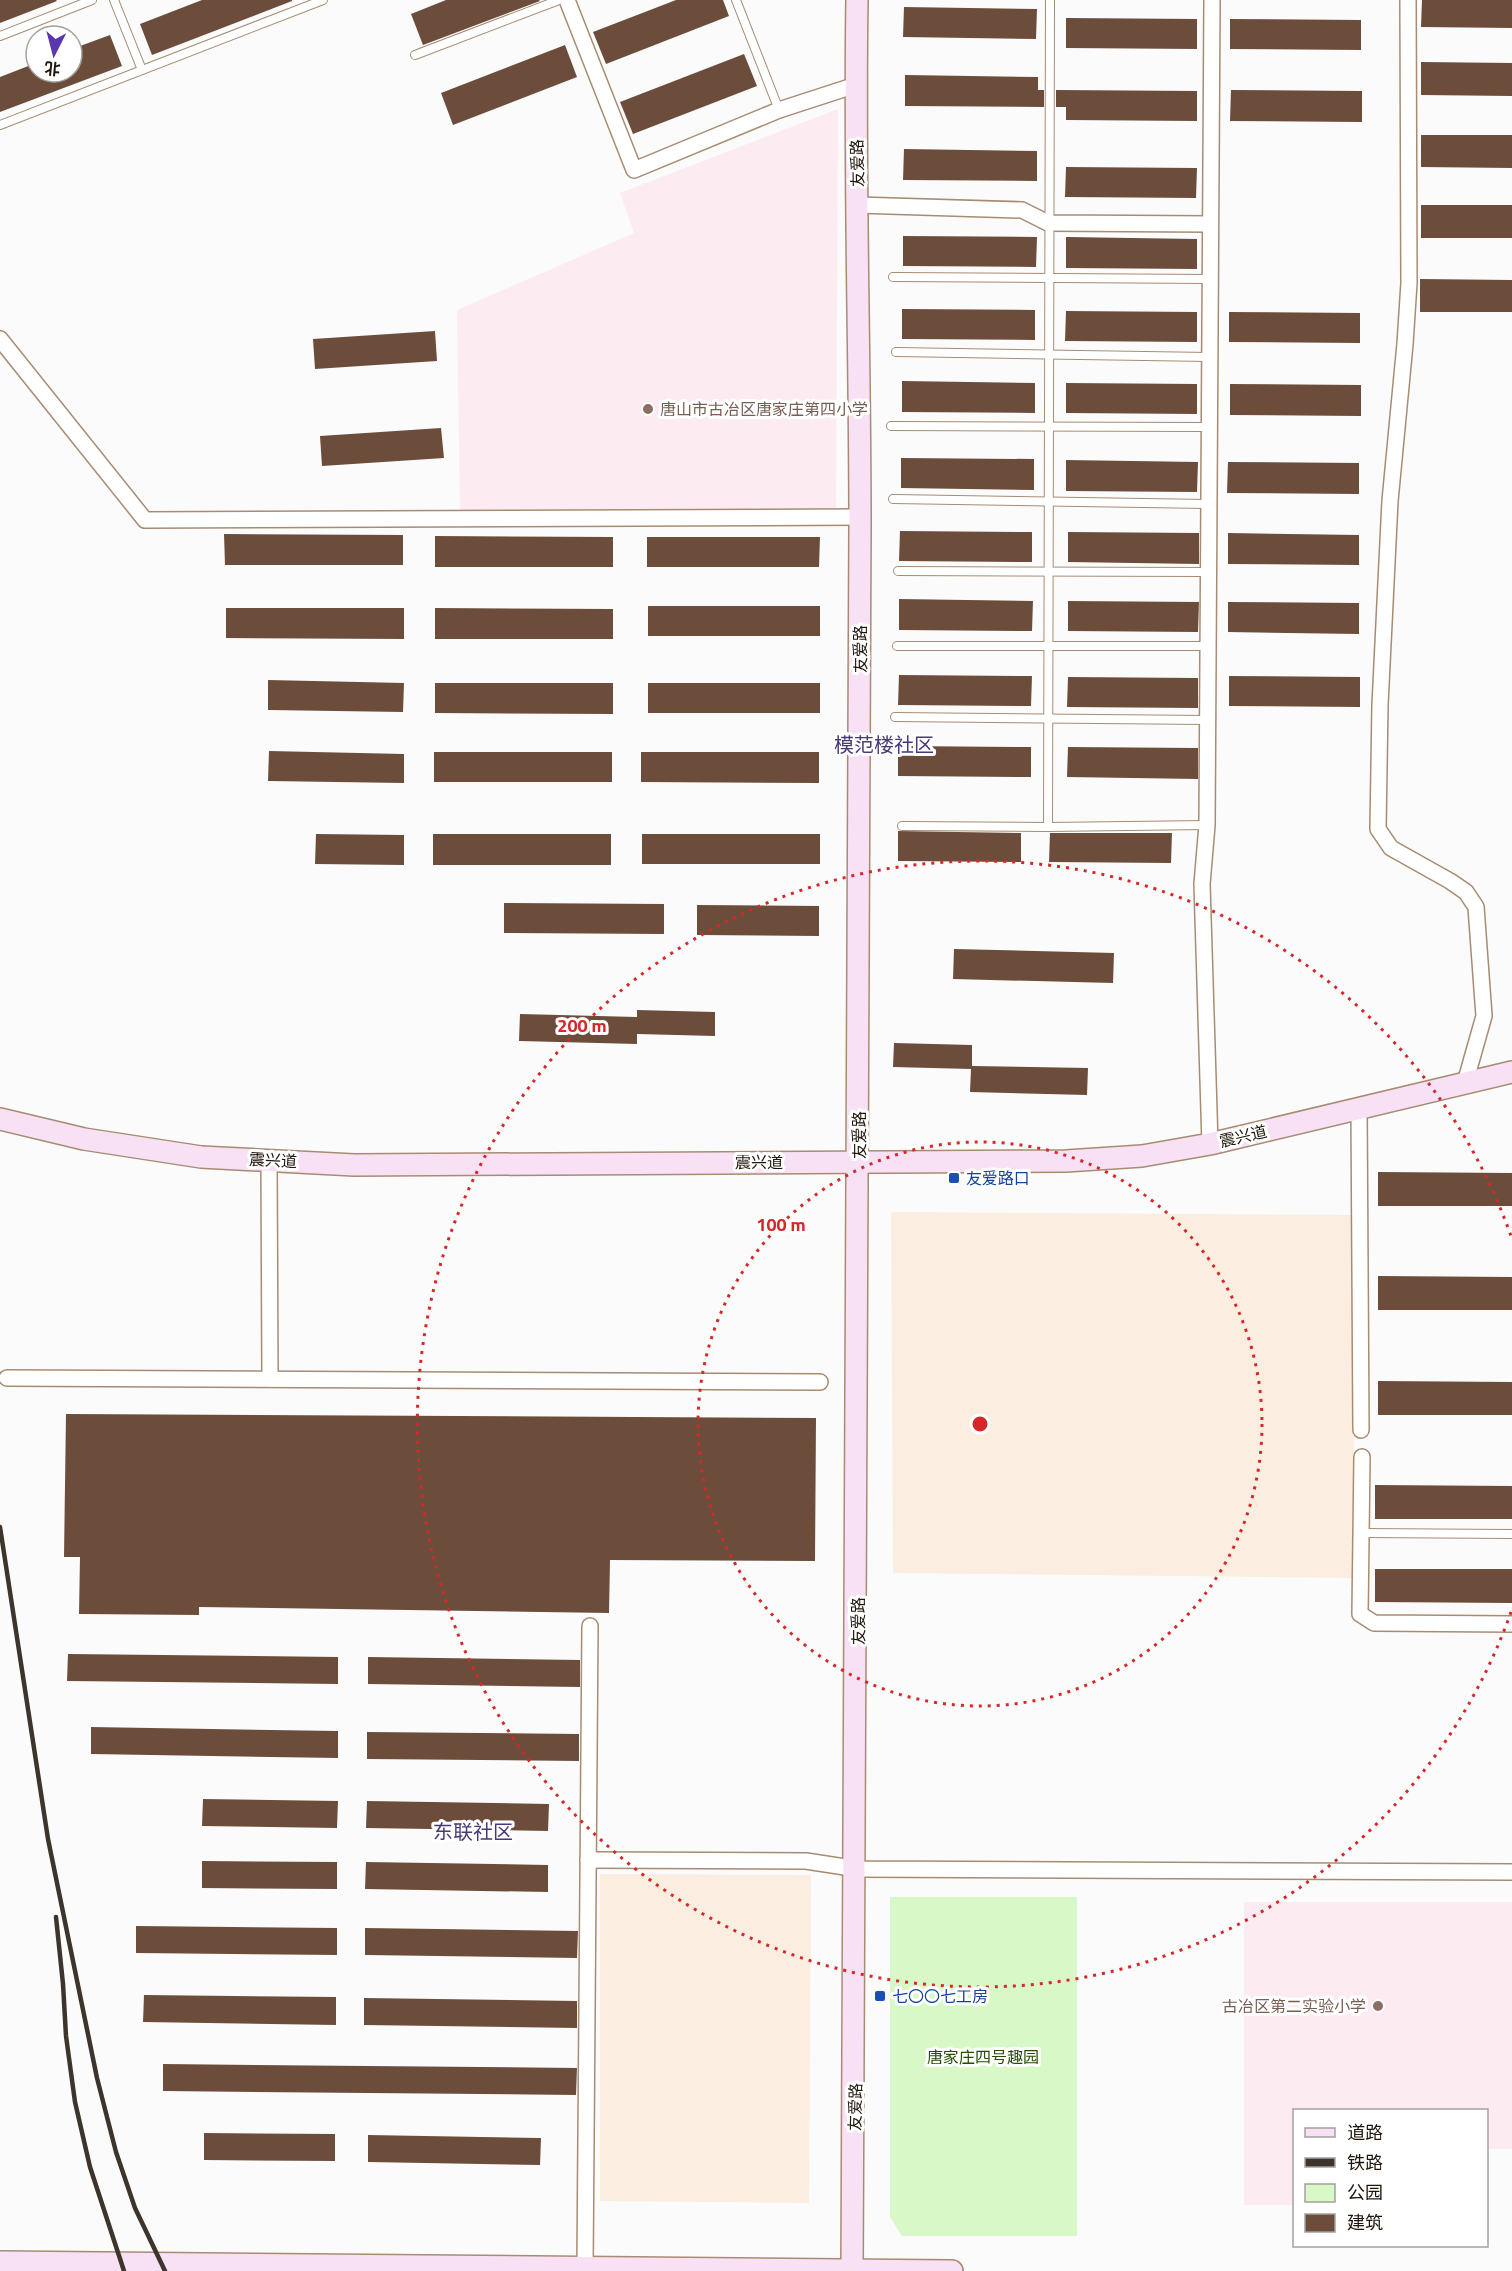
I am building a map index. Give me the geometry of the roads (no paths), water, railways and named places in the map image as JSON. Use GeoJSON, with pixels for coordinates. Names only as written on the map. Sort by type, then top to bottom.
{"type":"FeatureCollection","features":[{"type":"Feature","properties":{"kind":"street"},"geometry":{"type":"LineString","coordinates":[[567,0],[634,170],[779,110],[856,85]]}},
{"type":"Feature","properties":{"kind":"street","name":"友爱路"},"geometry":{"type":"LineString","coordinates":[[852,2270],[858,1869],[860,517],[857,0]]}},
{"type":"Feature","properties":{"kind":"street"},"geometry":{"type":"LineString","coordinates":[[1210,1144],[1202,884],[1207,825],[1212,0]]}},
{"type":"Feature","properties":{"kind":"street"},"geometry":{"type":"LineString","coordinates":[[1408,0],[1409,284],[1390,501],[1380,705],[1378,829],[1391,848],[1466,892],[1476,907],[1484,1016],[1465,1083]]}},
{"type":"Feature","properties":{"kind":"street"},"geometry":{"type":"LineString","coordinates":[[857,205],[1022,210],[1048,223],[1210,224]]}},
{"type":"Feature","properties":{"kind":"street"},"geometry":{"type":"LineString","coordinates":[[0,339],[145,520],[860,517]]}},
{"type":"Feature","properties":{"kind":"street","name":"震兴道"},"geometry":{"type":"LineString","coordinates":[[0,1119],[84,1138],[201,1156],[354,1165],[1066,1161],[1142,1156],[1210,1144],[1512,1072]]}},
{"type":"Feature","properties":{"kind":"street"},"geometry":{"type":"LineString","coordinates":[[1359,1108],[1360,1430]]}},
{"type":"Feature","properties":{"kind":"street"},"geometry":{"type":"LineString","coordinates":[[269,1160],[270,1379]]}},
{"type":"Feature","properties":{"kind":"street"},"geometry":{"type":"LineString","coordinates":[[6,1378],[820,1382]]}},
{"type":"Feature","properties":{"kind":"street"},"geometry":{"type":"LineString","coordinates":[[1362,1457],[1360,1614],[1374,1623],[1512,1624]]}},
{"type":"Feature","properties":{"kind":"street"},"geometry":{"type":"LineString","coordinates":[[585,2267],[590,1626]]}},
{"type":"Feature","properties":{"kind":"street"},"geometry":{"type":"LineString","coordinates":[[588,1860],[806,1861],[858,1869],[1512,1872]]}},
{"type":"Feature","properties":{"kind":"street"},"geometry":{"type":"LineString","coordinates":[[0,2262],[952,2271]]}},
{"type":"Feature","properties":{"kind":"lane"},"geometry":{"type":"LineString","coordinates":[[0,36],[92,0]]}},
{"type":"Feature","properties":{"kind":"lane"},"geometry":{"type":"LineString","coordinates":[[114,0],[142,70]]}},
{"type":"Feature","properties":{"kind":"lane"},"geometry":{"type":"LineString","coordinates":[[0,125],[323,0]]}},
{"type":"Feature","properties":{"kind":"lane"},"geometry":{"type":"LineString","coordinates":[[415,56],[559,0]]}},
{"type":"Feature","properties":{"kind":"lane"},"geometry":{"type":"LineString","coordinates":[[736,0],[779,110]]}},
{"type":"Feature","properties":{"kind":"lane"},"geometry":{"type":"LineString","coordinates":[[1048,827],[1050,0]]}},
{"type":"Feature","properties":{"kind":"lane"},"geometry":{"type":"LineString","coordinates":[[892,277],[1210,279]]}},
{"type":"Feature","properties":{"kind":"lane"},"geometry":{"type":"LineString","coordinates":[[896,352],[1209,357]]}},
{"type":"Feature","properties":{"kind":"lane"},"geometry":{"type":"LineString","coordinates":[[891,426],[1209,427]]}},
{"type":"Feature","properties":{"kind":"lane"},"geometry":{"type":"LineString","coordinates":[[892,499],[1208,504]]}},
{"type":"Feature","properties":{"kind":"lane"},"geometry":{"type":"LineString","coordinates":[[898,571],[1208,572]]}},
{"type":"Feature","properties":{"kind":"lane"},"geometry":{"type":"LineString","coordinates":[[897,646],[1208,646]]}},
{"type":"Feature","properties":{"kind":"lane"},"geometry":{"type":"LineString","coordinates":[[895,717],[1207,720]]}},
{"type":"Feature","properties":{"kind":"lane"},"geometry":{"type":"LineString","coordinates":[[902,826],[1207,825]]}},
{"type":"Feature","properties":{"kind":"lane"},"geometry":{"type":"LineString","coordinates":[[1361,1533],[1512,1533]]}},
{"type":"Feature","properties":{"kind":"railway"},"geometry":{"type":"LineString","coordinates":[[0,1527],[48,1839],[97,2078],[116,2152],[135,2208],[165,2271]]}},
{"type":"Feature","properties":{"kind":"railway"},"geometry":{"type":"LineString","coordinates":[[56,1917],[66,2036],[75,2102],[90,2167],[124,2271]]}},
{"type":"Feature","properties":{"kind":"place","name":"唐山市古冶区唐家庄第四小学"},"geometry":{"type":"Point","coordinates":[648,409]}},
{"type":"Feature","properties":{"kind":"place","name":"友爱路口"},"geometry":{"type":"Point","coordinates":[954,1178]}},
{"type":"Feature","properties":{"kind":"place","name":"七〇〇七工房"},"geometry":{"type":"Point","coordinates":[880,1996]}},
{"type":"Feature","properties":{"kind":"place","name":"古冶区第二实验小学"},"geometry":{"type":"Point","coordinates":[1378,2006]}},
{"type":"Feature","properties":{"kind":"district","name":"模范楼社区"},"geometry":{"type":"Point","coordinates":[884,744]}},
{"type":"Feature","properties":{"kind":"district","name":"东联社区"},"geometry":{"type":"Point","coordinates":[473,1831]}},
{"type":"Feature","properties":{"kind":"park label","name":"唐家庄四号趣园"},"geometry":{"type":"Point","coordinates":[983,2057]}}]}
